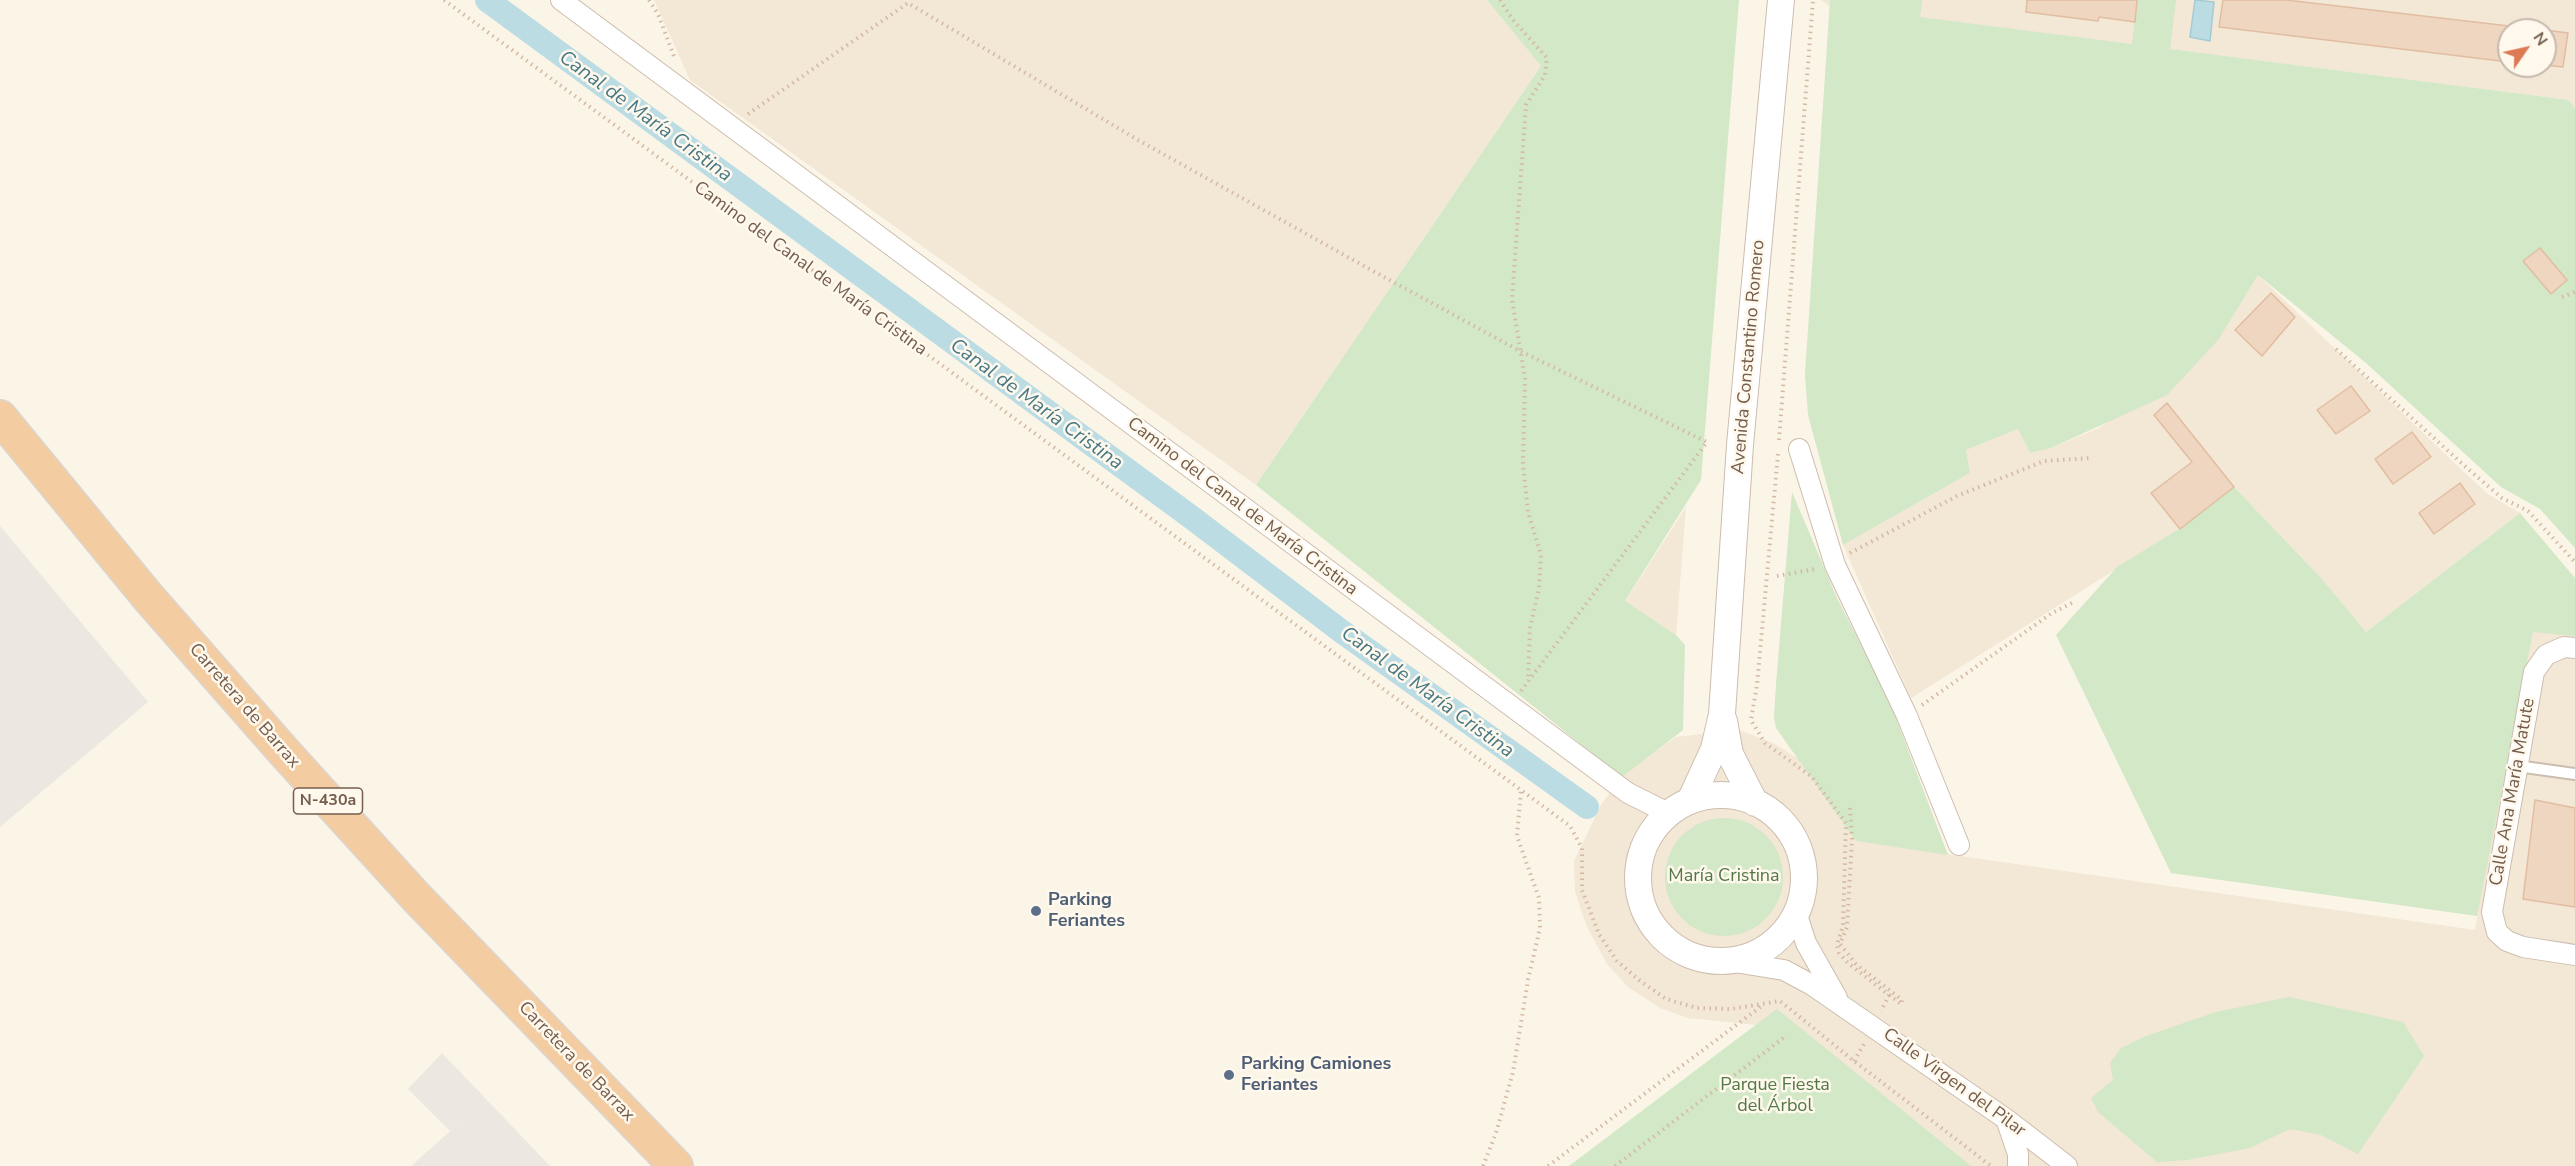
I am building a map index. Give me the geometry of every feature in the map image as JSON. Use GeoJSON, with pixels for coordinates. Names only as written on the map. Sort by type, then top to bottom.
{"type":"FeatureCollection","features":[{"type":"Feature","properties":{"kind":"highway","name":"Carretera de Barrax"},"geometry":{"type":"LineString","coordinates":[[0,417],[148,597],[324,796],[417,898],[676,1166]]}},
{"type":"Feature","properties":{"kind":"street","name":"Camino del Canal de María Cristina"},"geometry":{"type":"LineString","coordinates":[[561,0],[1628,792],[1668,813]]}},
{"type":"Feature","properties":{"kind":"street","name":"Avenida Constantino Romero"},"geometry":{"type":"LineString","coordinates":[[1690,801],[1714,749],[1722,714],[1740,445],[1781,0]]}},
{"type":"Feature","properties":{"kind":"street"},"geometry":{"type":"LineString","coordinates":[[1798,449],[1835,565],[1907,716],[1959,845]]}},
{"type":"Feature","properties":{"kind":"street","name":"Calle Ana María Matute"},"geometry":{"type":"LineString","coordinates":[[2575,648],[2564,646],[2547,655],[2534,672],[2492,912],[2497,932],[2507,940],[2523,947],[2575,955]]}},
{"type":"Feature","properties":{"kind":"street","name":"Avenida Constantino Romero"},"geometry":{"type":"LineString","coordinates":[[1722,714],[1730,754],[1755,803]]}},
{"type":"Feature","properties":{"kind":"street"},"geometry":{"type":"LineString","coordinates":[[1723,794],[1755,803],[1768,809],[1787,828],[1800,851],[1804,876],[1801,903],[1780,936],[1765,949],[1747,957],[1728,961],[1701,959],[1677,949],[1657,932],[1643,909],[1637,883],[1640,856],[1650,832],[1668,813],[1690,801],[1699,797],[1723,794]]}},
{"type":"Feature","properties":{"kind":"street","name":"Calle Virgen del Pilar"},"geometry":{"type":"LineString","coordinates":[[1796,912],[1806,943],[1840,1003]]}},
{"type":"Feature","properties":{"kind":"street","name":"Calle Virgen del Pilar"},"geometry":{"type":"LineString","coordinates":[[1728,961],[1784,970],[1840,1003],[2006,1119],[2067,1166]]}},
{"type":"Feature","properties":{"kind":"street"},"geometry":{"type":"LineString","coordinates":[[2006,1119],[2018,1154],[2018,1166]]}},
{"type":"Feature","properties":{"kind":"lane"},"geometry":{"type":"LineString","coordinates":[[2517,766],[2575,774]]}},
{"type":"Feature","properties":{"kind":"path","name":"Camino del Canal de María Cristina"},"geometry":{"type":"LineString","coordinates":[[444,0],[1570,826],[1582,848],[1582,890],[1599,934],[1617,961],[1666,999],[1697,1008],[1731,1009],[1780,1001],[1991,1166]]}},
{"type":"Feature","properties":{"kind":"path"},"geometry":{"type":"LineString","coordinates":[[649,0],[658,14],[692,98]]}},
{"type":"Feature","properties":{"kind":"path"},"geometry":{"type":"LineString","coordinates":[[1500,0],[1547,58],[1545,75],[1526,105],[1512,299],[1525,379],[1523,464],[1528,513],[1541,555],[1539,589],[1530,628],[1528,681]]}},
{"type":"Feature","properties":{"kind":"path"},"geometry":{"type":"LineString","coordinates":[[1813,0],[1783,401],[1757,685],[1751,720],[1765,743],[1812,777],[1846,823],[1843,926],[1836,945],[1839,953],[1848,963],[1901,1004],[1902,1000],[1856,964],[1840,944],[1847,927],[1852,839],[1850,808]]}},
{"type":"Feature","properties":{"kind":"path"},"geometry":{"type":"LineString","coordinates":[[730,126],[908,3],[1138,140],[1520,351],[1707,442],[1511,706]]}},
{"type":"Feature","properties":{"kind":"path"},"geometry":{"type":"LineString","coordinates":[[2562,297],[2575,292]]}},
{"type":"Feature","properties":{"kind":"path"},"geometry":{"type":"LineString","coordinates":[[2337,349],[2502,498],[2528,511],[2575,562]]}},
{"type":"Feature","properties":{"kind":"path"},"geometry":{"type":"LineString","coordinates":[[1777,576],[1810,568],[1829,569],[1845,556],[1957,496],[2044,461],[2092,458]]}},
{"type":"Feature","properties":{"kind":"path"},"geometry":{"type":"LineString","coordinates":[[1907,716],[2052,613],[2074,602]]}},
{"type":"Feature","properties":{"kind":"path"},"geometry":{"type":"LineString","coordinates":[[1483,1166],[1496,1133],[1513,1072],[1528,980],[1540,928],[1539,898],[1517,836],[1521,790]]}},
{"type":"Feature","properties":{"kind":"path"},"geometry":{"type":"LineString","coordinates":[[1854,1061],[1889,995]]}},
{"type":"Feature","properties":{"kind":"path"},"geometry":{"type":"LineString","coordinates":[[1548,1166],[1766,1003]]}},
{"type":"Feature","properties":{"kind":"path"},"geometry":{"type":"LineString","coordinates":[[1615,1166],[1786,1036]]}},
{"type":"Feature","properties":{"kind":"shaded area"},"geometry":{"type":"Polygon","coordinates":[[[654,0],[1487,0],[1541,66],[1256,485],[690,80],[654,0]]]}},
{"type":"Feature","properties":{"kind":"shaded area"},"geometry":{"type":"Polygon","coordinates":[[[1821,0],[2575,0],[2575,109],[2569,100],[1830,6],[1821,0]]]}},
{"type":"Feature","properties":{"kind":"shaded area"},"geometry":{"type":"Polygon","coordinates":[[[2258,275],[2488,494],[2520,513],[2366,632],[2321,578],[2234,487],[2180,529],[1911,698],[1843,545],[1970,473],[1966,450],[2018,429],[2030,453],[2051,448],[2099,428],[2219,339],[2258,275]]]}},
{"type":"Feature","properties":{"kind":"shaded area"},"geometry":{"type":"Polygon","coordinates":[[[1686,507],[1676,635],[1625,602],[1686,507]]]}},
{"type":"Feature","properties":{"kind":"shaded area"},"geometry":{"type":"Polygon","coordinates":[[[0,526],[148,702],[0,827],[0,526]]]}},
{"type":"Feature","properties":{"kind":"shaded area"},"geometry":{"type":"Polygon","coordinates":[[[2533,631],[2575,636],[2575,1166],[1570,1166],[1757,1025],[1688,1018],[1660,1008],[1628,987],[1607,964],[1586,925],[1575,891],[1574,861],[1602,803],[1626,772],[1676,737],[1739,730],[1773,743],[1799,759],[1834,796],[1856,841],[2475,930],[2481,889],[2533,631]]]}},
{"type":"Feature","properties":{"kind":"shaded area"},"geometry":{"type":"Polygon","coordinates":[[[442,1053],[550,1166],[411,1166],[465,1118],[450,1131],[408,1089],[442,1053]]]}},
{"type":"Feature","properties":{"kind":"green space"},"geometry":{"type":"Polygon","coordinates":[[[1487,0],[1739,0],[1701,480],[1625,601],[1676,635],[1685,645],[1683,730],[1622,777],[1256,485],[1541,66],[1487,0]]]}},
{"type":"Feature","properties":{"kind":"green space"},"geometry":{"type":"Polygon","coordinates":[[[1830,0],[1922,0],[1920,17],[2132,44],[2137,0],[2176,0],[2170,49],[2569,100],[2575,109],[2575,548],[2540,509],[2501,487],[2366,363],[2258,275],[2219,339],[2167,395],[2051,448],[2030,453],[2018,429],[1966,450],[1970,473],[1843,545],[1808,415],[1805,374],[1830,0]]]}},
{"type":"Feature","properties":{"kind":"green space"},"geometry":{"type":"Polygon","coordinates":[[[2234,487],[2321,578],[2366,632],[2520,513],[2575,578],[2575,636],[2533,632],[2477,916],[2171,873],[2056,635],[2117,567],[2179,529],[2234,487]]]}},
{"type":"Feature","properties":{"kind":"green space"},"geometry":{"type":"Polygon","coordinates":[[[1792,492],[1837,598],[1889,700],[1948,855],[1856,841],[1776,728],[1774,717],[1776,684],[1792,492]]]}},
{"type":"Feature","properties":{"kind":"green space","name":"María Cristina"},"geometry":{"type":"Polygon","coordinates":[[[1724,818],[1747,823],[1766,835],[1778,854],[1783,877],[1778,900],[1766,919],[1747,931],[1724,936],[1701,931],[1682,919],[1670,900],[1665,877],[1670,854],[1682,835],[1701,823],[1724,818]]]}},
{"type":"Feature","properties":{"kind":"green space"},"geometry":{"type":"Polygon","coordinates":[[[2289,997],[2403,1022],[2424,1056],[2358,1154],[2321,1135],[2290,1129],[2250,1148],[2187,1160],[2157,1162],[2098,1112],[2091,1098],[2113,1080],[2110,1063],[2121,1048],[2146,1036],[2216,1012],[2289,997]]]}},
{"type":"Feature","properties":{"kind":"green space","name":"Parque Fiesta del Árbol"},"geometry":{"type":"Polygon","coordinates":[[[1777,1009],[1971,1166],[1569,1166],[1733,1042],[1777,1009]]]}},
{"type":"Feature","properties":{"kind":"water"},"geometry":{"type":"Polygon","coordinates":[[[2195,0],[2214,2],[2210,41],[2190,37],[2195,0]]]}},
{"type":"Feature","properties":{"kind":"building"},"geometry":{"type":"Polygon","coordinates":[[[2027,0],[2137,0],[2135,22],[2099,17],[2098,21],[2026,12],[2027,0]]]}},
{"type":"Feature","properties":{"kind":"building"},"geometry":{"type":"Polygon","coordinates":[[[2223,0],[2286,0],[2497,25],[2497,61],[2219,27],[2223,0]]]}},
{"type":"Feature","properties":{"kind":"building"},"geometry":{"type":"Polygon","coordinates":[[[2557,32],[2568,33],[2563,67],[2557,66],[2557,32]]]}},
{"type":"Feature","properties":{"kind":"building"},"geometry":{"type":"Polygon","coordinates":[[[2540,248],[2567,280],[2551,294],[2523,261],[2540,248]]]}},
{"type":"Feature","properties":{"kind":"building"},"geometry":{"type":"Polygon","coordinates":[[[2271,293],[2295,317],[2262,356],[2235,330],[2271,293]]]}},
{"type":"Feature","properties":{"kind":"building"},"geometry":{"type":"Polygon","coordinates":[[[2351,386],[2370,411],[2336,434],[2317,410],[2351,386]]]}},
{"type":"Feature","properties":{"kind":"building"},"geometry":{"type":"Polygon","coordinates":[[[2167,403],[2234,487],[2180,529],[2151,493],[2192,462],[2154,415],[2167,403]]]}},
{"type":"Feature","properties":{"kind":"building"},"geometry":{"type":"Polygon","coordinates":[[[2412,432],[2431,457],[2393,484],[2375,459],[2412,432]]]}},
{"type":"Feature","properties":{"kind":"building"},"geometry":{"type":"Polygon","coordinates":[[[2460,483],[2475,504],[2434,534],[2419,513],[2460,483]]]}},
{"type":"Feature","properties":{"kind":"building"},"geometry":{"type":"Polygon","coordinates":[[[2535,800],[2575,808],[2575,907],[2523,899],[2535,800]]]}},
{"type":"Feature","properties":{"kind":"waterway","name":"Canal de María Cristina"},"geometry":{"type":"LineString","coordinates":[[487,0],[1191,517],[1341,631],[1587,807]]}},
{"type":"Feature","properties":{"kind":"place","name":"Parking Feriantes"},"geometry":{"type":"Point","coordinates":[1036,911]}},
{"type":"Feature","properties":{"kind":"place","name":"Parking Camiones Feriantes"},"geometry":{"type":"Point","coordinates":[1229,1075]}}]}
